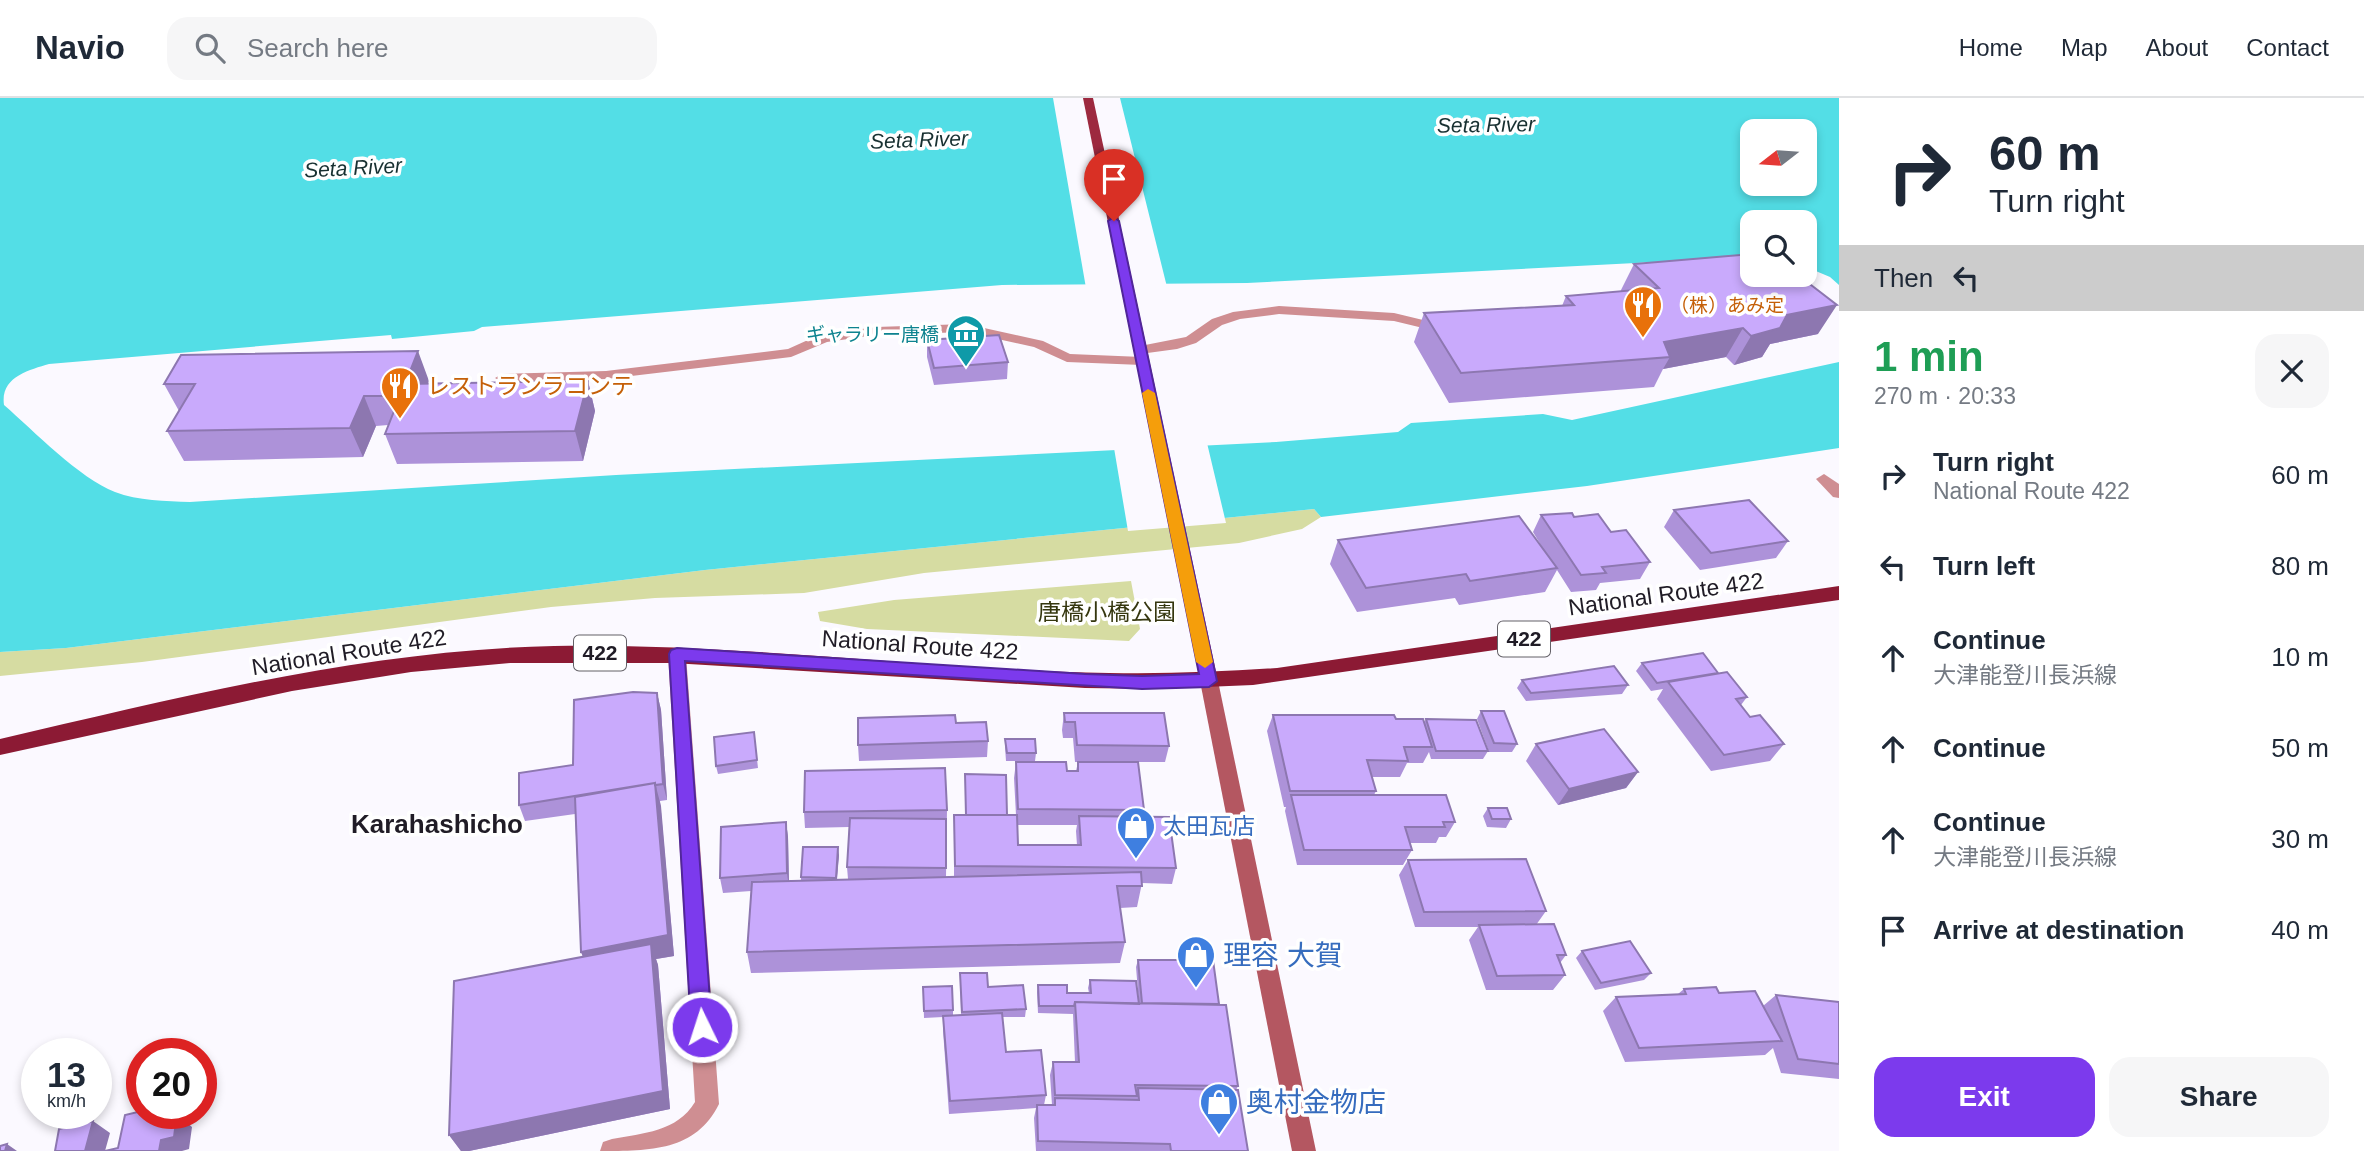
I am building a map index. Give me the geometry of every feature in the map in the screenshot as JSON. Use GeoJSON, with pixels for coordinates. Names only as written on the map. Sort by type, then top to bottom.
{"type":"FeatureCollection","features":[{"type":"Feature","properties":{"kind":"highway","name":"National Route 422"},"geometry":{"type":"LineString","coordinates":[[0,747],[182,705],[396,667],[471,658],[548,654],[677,654],[1142,683],[1209,681],[1277,676],[1839,593]]}},
{"type":"Feature","properties":{"kind":"main road"},"geometry":{"type":"LineString","coordinates":[[1088,98],[1304,1151]]}},
{"type":"Feature","properties":{"kind":"street"},"geometry":{"type":"LineString","coordinates":[[502,378],[606,375],[791,353],[824,338],[876,331],[966,328],[1038,344],[1067,358],[1141,356],[1191,340],[1217,322],[1238,315],[1279,310],[1394,317],[1423,324],[1462,321]]}},
{"type":"Feature","properties":{"kind":"street"},"geometry":{"type":"LineString","coordinates":[[1824,480],[1839,493]]}},
{"type":"Feature","properties":{"kind":"street"},"geometry":{"type":"LineString","coordinates":[[612,1151],[682,1135],[699,1121],[707,1104],[677,654]]}},
{"type":"Feature","properties":{"kind":"green space"},"geometry":{"type":"Polygon","coordinates":[[[1314,509],[1321,517],[1302,529],[1239,543],[924,573],[804,593],[655,598],[551,607],[142,662],[0,676],[0,652],[66,648],[705,570],[1314,509]]]}},
{"type":"Feature","properties":{"kind":"green space","name":"唐橋小橋公園"},"geometry":{"type":"Polygon","coordinates":[[[1131,581],[1140,629],[1129,641],[867,629],[820,621],[818,612],[894,600],[1131,581]]]}},
{"type":"Feature","properties":{"kind":"water","name":"Seta River"},"geometry":{"type":"Polygon","coordinates":[[[0,98],[1839,98],[1839,285],[1830,277],[1817,272],[1817,210],[1740,210],[1740,258],[1247,283],[1002,285],[482,327],[474,331],[392,339],[391,335],[49,364],[11,381],[4,395],[4,405],[72,465],[101,485],[133,497],[190,502],[616,475],[1276,442],[1398,432],[1411,423],[1543,414],[1572,420],[1839,362],[1839,448],[1587,486],[1321,517],[1314,509],[705,570],[66,648],[0,652],[0,98]]]}},
{"type":"Feature","properties":{"kind":"pier"},"geometry":{"type":"Polygon","coordinates":[[[1053,98],[1120,98],[1167,287],[1086,288],[1053,98]]]}},
{"type":"Feature","properties":{"kind":"pier"},"geometry":{"type":"Polygon","coordinates":[[[1207,443],[1226,523],[1128,531],[1114,448],[1207,443]]]}},
{"type":"Feature","properties":{"kind":"building"},"geometry":{"type":"Polygon","coordinates":[[[1740,255],[1740,287],[1814,287],[1837,305],[1787,315],[1780,328],[1751,336],[1743,328],[1664,342],[1670,357],[1461,373],[1424,313],[1574,305],[1566,296],[1659,288],[1634,264],[1740,255]]]}},
{"type":"Feature","properties":{"kind":"building"},"geometry":{"type":"Polygon","coordinates":[[[999,335],[1008,362],[934,368],[927,340],[999,335]]]}},
{"type":"Feature","properties":{"kind":"building"},"geometry":{"type":"Polygon","coordinates":[[[418,351],[405,384],[588,381],[575,431],[385,434],[400,396],[364,396],[350,428],[167,431],[195,384],[164,384],[181,355],[418,351]]]}},
{"type":"Feature","properties":{"kind":"building"},"geometry":{"type":"Polygon","coordinates":[[[1749,500],[1788,541],[1711,553],[1674,510],[1749,500]]]}},
{"type":"Feature","properties":{"kind":"building"},"geometry":{"type":"Polygon","coordinates":[[[1572,513],[1574,517],[1598,514],[1611,532],[1626,530],[1650,562],[1602,567],[1606,573],[1581,575],[1541,515],[1572,513]]]}},
{"type":"Feature","properties":{"kind":"building"},"geometry":{"type":"Polygon","coordinates":[[[1519,516],[1557,568],[1470,581],[1466,574],[1366,588],[1338,540],[1519,516]]]}},
{"type":"Feature","properties":{"kind":"building"},"geometry":{"type":"Polygon","coordinates":[[[1703,653],[1718,673],[1657,683],[1642,663],[1703,653]]]}},
{"type":"Feature","properties":{"kind":"building"},"geometry":{"type":"Polygon","coordinates":[[[1614,666],[1628,685],[1531,693],[1522,680],[1614,666]]]}},
{"type":"Feature","properties":{"kind":"building"},"geometry":{"type":"Polygon","coordinates":[[[1727,672],[1747,697],[1736,699],[1750,717],[1760,715],[1784,744],[1724,755],[1668,682],[1727,672]]]}},
{"type":"Feature","properties":{"kind":"building"},"geometry":{"type":"Polygon","coordinates":[[[633,692],[657,693],[663,784],[655,783],[519,805],[519,773],[573,765],[574,700],[633,692]]]}},
{"type":"Feature","properties":{"kind":"building"},"geometry":{"type":"Polygon","coordinates":[[[1481,711],[1504,711],[1517,744],[1494,743],[1481,711]]]}},
{"type":"Feature","properties":{"kind":"building"},"geometry":{"type":"Polygon","coordinates":[[[1064,713],[1164,713],[1169,746],[1077,745],[1075,722],[1065,722],[1064,713]]]}},
{"type":"Feature","properties":{"kind":"building"},"geometry":{"type":"Polygon","coordinates":[[[955,715],[956,723],[986,722],[988,741],[858,745],[858,718],[955,715]]]}},
{"type":"Feature","properties":{"kind":"building"},"geometry":{"type":"Polygon","coordinates":[[[1273,715],[1394,715],[1396,719],[1423,719],[1432,747],[1404,747],[1408,761],[1367,760],[1376,791],[1290,791],[1273,715]]]}},
{"type":"Feature","properties":{"kind":"building"},"geometry":{"type":"Polygon","coordinates":[[[1426,719],[1476,720],[1488,751],[1436,751],[1426,719]]]}},
{"type":"Feature","properties":{"kind":"building"},"geometry":{"type":"Polygon","coordinates":[[[1604,729],[1638,772],[1569,789],[1536,744],[1604,729]]]}},
{"type":"Feature","properties":{"kind":"building"},"geometry":{"type":"Polygon","coordinates":[[[754,732],[757,760],[716,766],[714,737],[754,732]]]}},
{"type":"Feature","properties":{"kind":"building"},"geometry":{"type":"Polygon","coordinates":[[[1005,739],[1035,739],[1036,753],[1007,753],[1005,739]]]}},
{"type":"Feature","properties":{"kind":"building"},"geometry":{"type":"Polygon","coordinates":[[[1016,762],[1066,762],[1067,771],[1078,771],[1078,762],[1138,762],[1144,810],[1018,809],[1016,762]]]}},
{"type":"Feature","properties":{"kind":"building"},"geometry":{"type":"Polygon","coordinates":[[[945,768],[947,810],[804,812],[805,771],[945,768]]]}},
{"type":"Feature","properties":{"kind":"building"},"geometry":{"type":"Polygon","coordinates":[[[965,774],[1006,775],[1007,815],[966,815],[965,774]]]}},
{"type":"Feature","properties":{"kind":"building"},"geometry":{"type":"Polygon","coordinates":[[[655,783],[668,935],[581,952],[575,797],[655,783]]]}},
{"type":"Feature","properties":{"kind":"building"},"geometry":{"type":"Polygon","coordinates":[[[1291,795],[1446,795],[1455,822],[1443,822],[1445,827],[1405,827],[1412,850],[1304,850],[1291,795]]]}},
{"type":"Feature","properties":{"kind":"building"},"geometry":{"type":"Polygon","coordinates":[[[1488,808],[1507,808],[1511,819],[1492,819],[1488,808]]]}},
{"type":"Feature","properties":{"kind":"building"},"geometry":{"type":"Polygon","coordinates":[[[954,815],[1017,815],[1018,845],[1081,845],[1079,816],[1169,817],[1176,868],[955,866],[954,815]]]}},
{"type":"Feature","properties":{"kind":"building"},"geometry":{"type":"Polygon","coordinates":[[[850,818],[946,819],[946,868],[847,867],[850,818]]]}},
{"type":"Feature","properties":{"kind":"building"},"geometry":{"type":"Polygon","coordinates":[[[786,822],[787,873],[720,878],[721,827],[786,822]]]}},
{"type":"Feature","properties":{"kind":"building"},"geometry":{"type":"Polygon","coordinates":[[[803,847],[838,847],[836,878],[801,877],[803,847]]]}},
{"type":"Feature","properties":{"kind":"building"},"geometry":{"type":"Polygon","coordinates":[[[1526,859],[1546,911],[1424,912],[1408,860],[1526,859]]]}},
{"type":"Feature","properties":{"kind":"building"},"geometry":{"type":"Polygon","coordinates":[[[1141,872],[1142,886],[1117,886],[1125,942],[747,952],[752,882],[1141,872]]]}},
{"type":"Feature","properties":{"kind":"building"},"geometry":{"type":"Polygon","coordinates":[[[1554,924],[1566,955],[1557,955],[1565,975],[1497,976],[1479,925],[1554,924]]]}},
{"type":"Feature","properties":{"kind":"building"},"geometry":{"type":"Polygon","coordinates":[[[1630,941],[1651,973],[1601,983],[1582,951],[1630,941]]]}},
{"type":"Feature","properties":{"kind":"building"},"geometry":{"type":"Polygon","coordinates":[[[651,944],[663,1091],[449,1135],[454,981],[651,944]]]}},
{"type":"Feature","properties":{"kind":"building"},"geometry":{"type":"Polygon","coordinates":[[[1138,960],[1213,960],[1219,1004],[1142,1003],[1138,960]]]}},
{"type":"Feature","properties":{"kind":"building"},"geometry":{"type":"Polygon","coordinates":[[[960,973],[987,973],[988,987],[1023,985],[1026,1009],[962,1012],[960,973]]]}},
{"type":"Feature","properties":{"kind":"building"},"geometry":{"type":"Polygon","coordinates":[[[1090,980],[1136,981],[1139,1004],[1075,1002],[1074,1006],[1039,1006],[1038,985],[1067,985],[1067,993],[1091,993],[1090,980]]]}},
{"type":"Feature","properties":{"kind":"building"},"geometry":{"type":"Polygon","coordinates":[[[952,986],[953,1010],[924,1011],[923,987],[952,986]]]}},
{"type":"Feature","properties":{"kind":"building"},"geometry":{"type":"Polygon","coordinates":[[[1716,987],[1719,993],[1755,991],[1782,1041],[1639,1048],[1616,997],[1686,994],[1684,989],[1716,987]]]}},
{"type":"Feature","properties":{"kind":"building"},"geometry":{"type":"Polygon","coordinates":[[[1776,995],[1839,1002],[1839,1064],[1798,1059],[1776,995]]]}},
{"type":"Feature","properties":{"kind":"building"},"geometry":{"type":"Polygon","coordinates":[[[1075,1002],[1226,1005],[1238,1086],[1135,1085],[1137,1096],[1055,1095],[1053,1062],[1079,1062],[1075,1002]]]}},
{"type":"Feature","properties":{"kind":"building"},"geometry":{"type":"Polygon","coordinates":[[[1002,1013],[1006,1052],[1041,1050],[1046,1095],[950,1101],[943,1016],[1002,1013]]]}},
{"type":"Feature","properties":{"kind":"building"},"geometry":{"type":"Polygon","coordinates":[[[1138,1088],[1238,1090],[1248,1151],[1171,1151],[1170,1144],[1038,1141],[1037,1105],[1055,1105],[1055,1098],[1139,1100],[1138,1088]]]}},
{"type":"Feature","properties":{"kind":"building"},"geometry":{"type":"Polygon","coordinates":[[[125,1115],[126,1129],[175,1129],[174,1137],[161,1140],[159,1151],[105,1151],[118,1148],[125,1115]]]}},
{"type":"Feature","properties":{"kind":"building"},"geometry":{"type":"Polygon","coordinates":[[[59,1129],[91,1129],[85,1151],[55,1151],[59,1129]]]}},
{"type":"Feature","properties":{"kind":"building"},"geometry":{"type":"Polygon","coordinates":[[[7,1144],[5,1151],[0,1151],[0,1146],[7,1144]]]}},
{"type":"Feature","properties":{"kind":"slow traffic"},"geometry":{"type":"LineString","coordinates":[[1148,393],[1205,662]]}},
{"type":"Feature","properties":{"kind":"place","name":"（株）あみ定"},"geometry":{"type":"Point","coordinates":[1643,339]}},
{"type":"Feature","properties":{"kind":"place","name":"ギャラリー唐橋"},"geometry":{"type":"Point","coordinates":[966,368]}},
{"type":"Feature","properties":{"kind":"place","name":"レストランラコンテ"},"geometry":{"type":"Point","coordinates":[400,420]}},
{"type":"Feature","properties":{"kind":"place","name":"太田瓦店"},"geometry":{"type":"Point","coordinates":[1136,860]}},
{"type":"Feature","properties":{"kind":"place","name":"理容 大賀"},"geometry":{"type":"Point","coordinates":[1196,989]}},
{"type":"Feature","properties":{"kind":"place","name":"奥村金物店"},"geometry":{"type":"Point","coordinates":[1219,1136]}},
{"type":"Feature","properties":{"kind":"district","name":"Karahashicho"},"geometry":{"type":"Point","coordinates":[437,824]}},
{"type":"Feature","properties":{"kind":"route"},"geometry":{"type":"LineString","coordinates":[[702,1027],[677,654],[1142,683],[1209,681],[1114,221]]}}]}
